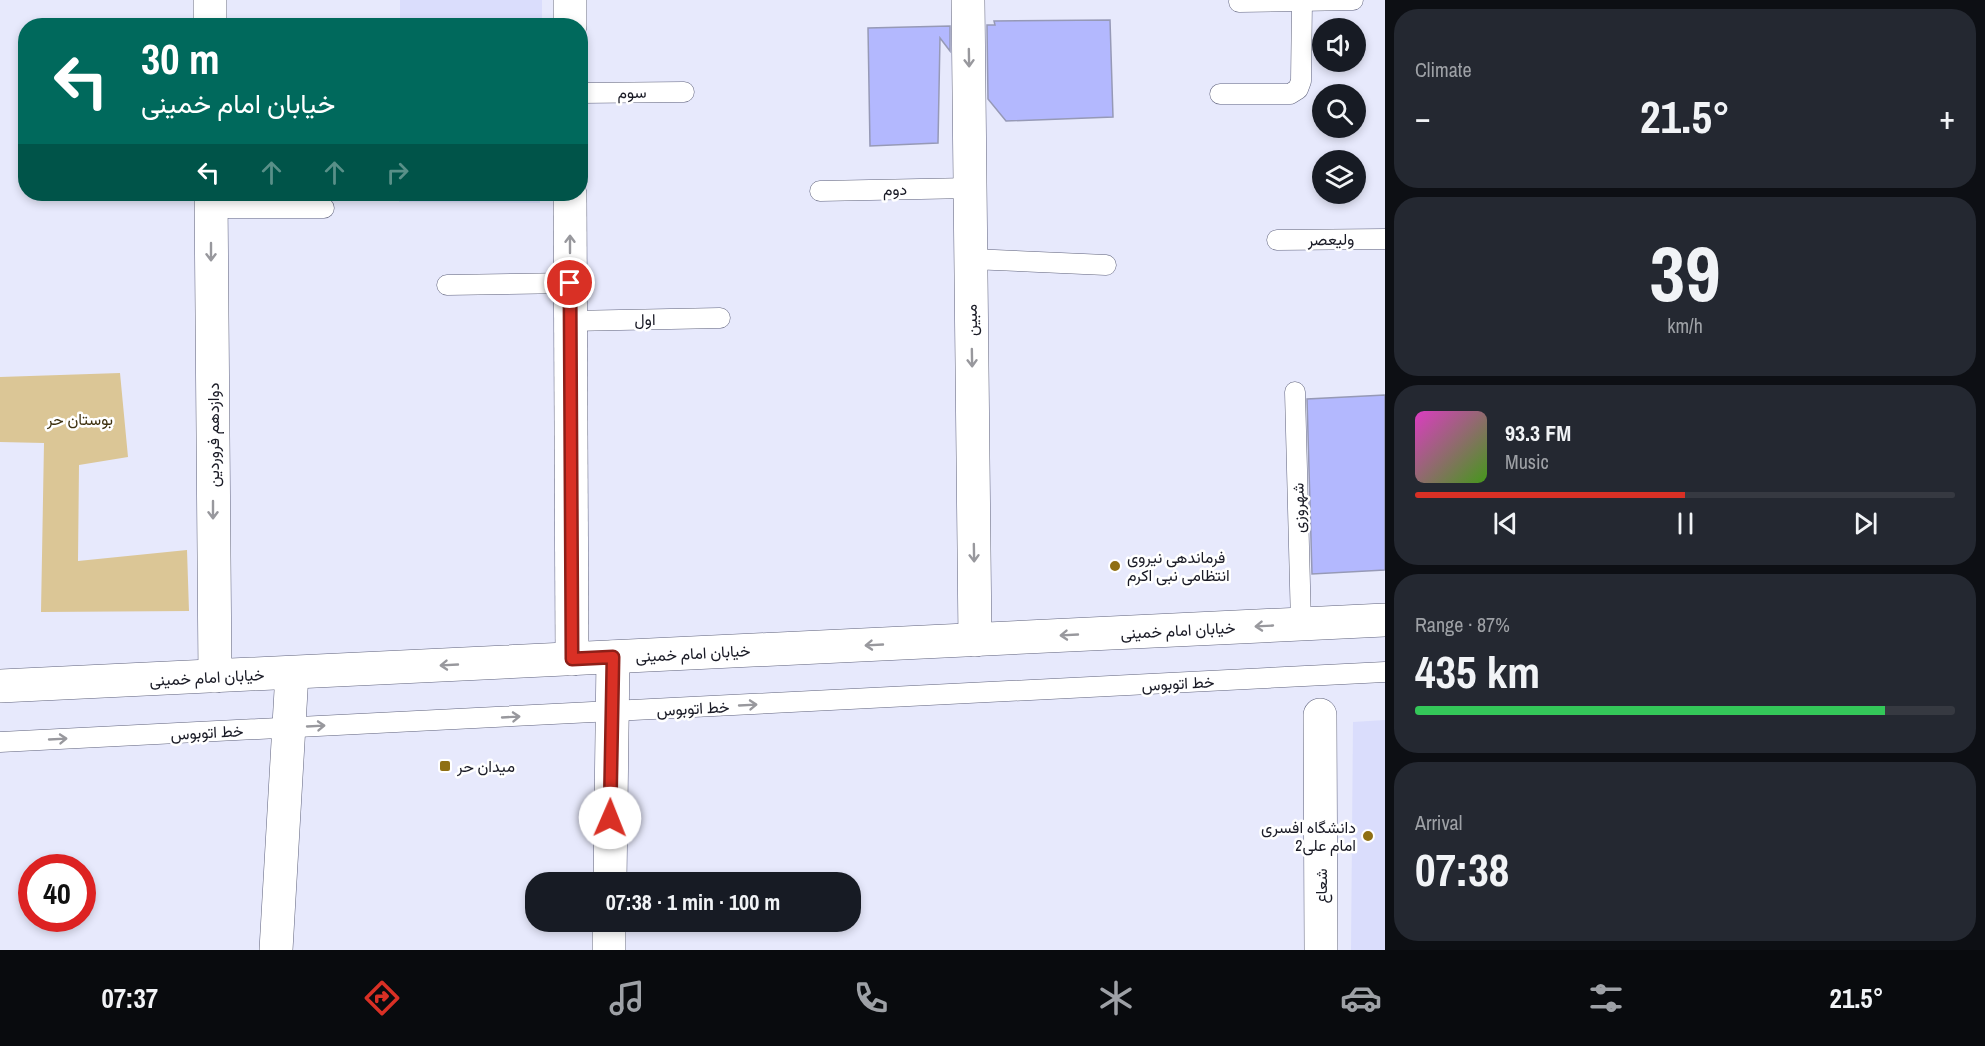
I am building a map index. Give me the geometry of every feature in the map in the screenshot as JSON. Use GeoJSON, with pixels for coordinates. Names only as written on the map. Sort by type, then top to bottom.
{"type":"FeatureCollection","features":[{"type":"Feature","properties":{"kind":"street"},"geometry":{"type":"LineString","coordinates":[[210,0],[210,18]]}},
{"type":"Feature","properties":{"kind":"street"},"geometry":{"type":"LineString","coordinates":[[570,0],[570,18]]}},
{"type":"Feature","properties":{"kind":"street","name":"مبین"},"geometry":{"type":"LineString","coordinates":[[968,0],[975,640]]}},
{"type":"Feature","properties":{"kind":"street","name":"دوازدهم فروردین"},"geometry":{"type":"LineString","coordinates":[[211,201],[215,676]]}},
{"type":"Feature","properties":{"kind":"street"},"geometry":{"type":"LineString","coordinates":[[570,201],[572,659]]}},
{"type":"Feature","properties":{"kind":"street","name":"خیابان امام خمینی"},"geometry":{"type":"LineString","coordinates":[[0,686],[1385,620]]}},
{"type":"Feature","properties":{"kind":"street"},"geometry":{"type":"LineString","coordinates":[[610,872],[613,657]]}},
{"type":"Feature","properties":{"kind":"street"},"geometry":{"type":"LineString","coordinates":[[276,950],[292,673]]}},
{"type":"Feature","properties":{"kind":"street","name":"شعاع"},"geometry":{"type":"LineString","coordinates":[[1320,715],[1321,950]]}},
{"type":"Feature","properties":{"kind":"street"},"geometry":{"type":"LineString","coordinates":[[609,932],[609,950]]}},
{"type":"Feature","properties":{"kind":"lane"},"geometry":{"type":"LineString","coordinates":[[1239,2],[1353,0]]}},
{"type":"Feature","properties":{"kind":"lane"},"geometry":{"type":"LineString","coordinates":[[1220,94],[1290,94],[1298,89],[1301,81],[1302,1]]}},
{"type":"Feature","properties":{"kind":"lane","name":"سوم"},"geometry":{"type":"LineString","coordinates":[[588,93],[684,92]]}},
{"type":"Feature","properties":{"kind":"lane","name":"دوم"},"geometry":{"type":"LineString","coordinates":[[820,191],[970,188]]}},
{"type":"Feature","properties":{"kind":"lane"},"geometry":{"type":"LineString","coordinates":[[211,201],[324,208]]}},
{"type":"Feature","properties":{"kind":"lane","name":"ولیعصر"},"geometry":{"type":"LineString","coordinates":[[1277,240],[1385,238]]}},
{"type":"Feature","properties":{"kind":"lane"},"geometry":{"type":"LineString","coordinates":[[971,259],[1106,265]]}},
{"type":"Feature","properties":{"kind":"lane"},"geometry":{"type":"LineString","coordinates":[[447,285],[570,283]]}},
{"type":"Feature","properties":{"kind":"lane","name":"اول"},"geometry":{"type":"LineString","coordinates":[[570,321],[720,318]]}},
{"type":"Feature","properties":{"kind":"lane","name":"شهروزی"},"geometry":{"type":"LineString","coordinates":[[1295,392],[1301,624]]}},
{"type":"Feature","properties":{"kind":"lane","name":"خط اتوبوس"},"geometry":{"type":"LineString","coordinates":[[0,742],[1385,672]]}},
{"type":"Feature","properties":{"kind":"shaded area"},"geometry":{"type":"Polygon","coordinates":[[[400,0],[542,0],[542,18],[400,18],[400,0]]]}},
{"type":"Feature","properties":{"kind":"shaded area"},"geometry":{"type":"Polygon","coordinates":[[[540,201],[540,203],[399,202],[540,201]]]}},
{"type":"Feature","properties":{"kind":"shaded area","name":"دانشگاه افسری امام علی2"},"geometry":{"type":"Polygon","coordinates":[[[1385,720],[1385,950],[1351,950],[1353,722],[1385,720]]]}},
{"type":"Feature","properties":{"kind":"green space","name":"بوستان حر"},"geometry":{"type":"Polygon","coordinates":[[[120,373],[128,457],[79,465],[78,561],[187,550],[189,611],[41,612],[44,443],[0,442],[0,377],[120,373]]]}},
{"type":"Feature","properties":{"kind":"building"},"geometry":{"type":"Polygon","coordinates":[[[1110,20],[1113,117],[1006,121],[988,99],[987,25],[995,25],[994,21],[1110,20]]]}},
{"type":"Feature","properties":{"kind":"building"},"geometry":{"type":"Polygon","coordinates":[[[950,26],[950,51],[940,38],[938,143],[870,146],[868,28],[950,26]]]}},
{"type":"Feature","properties":{"kind":"building"},"geometry":{"type":"Polygon","coordinates":[[[1385,395],[1385,570],[1312,574],[1307,399],[1385,395]]]}},
{"type":"Feature","properties":{"kind":"place","name":"فرماندهی نیروی انتظامی نبی اکرم"},"geometry":{"type":"Point","coordinates":[1115,566]}},
{"type":"Feature","properties":{"kind":"place","name":"میدان حر"},"geometry":{"type":"Point","coordinates":[445,766]}},
{"type":"Feature","properties":{"kind":"place","name":"دانشگاه افسری امام علی2"},"geometry":{"type":"Point","coordinates":[1368,836]}},
{"type":"Feature","properties":{"kind":"route"},"geometry":{"type":"LineString","coordinates":[[570,283],[572,659],[613,657],[610,818]]}}]}
